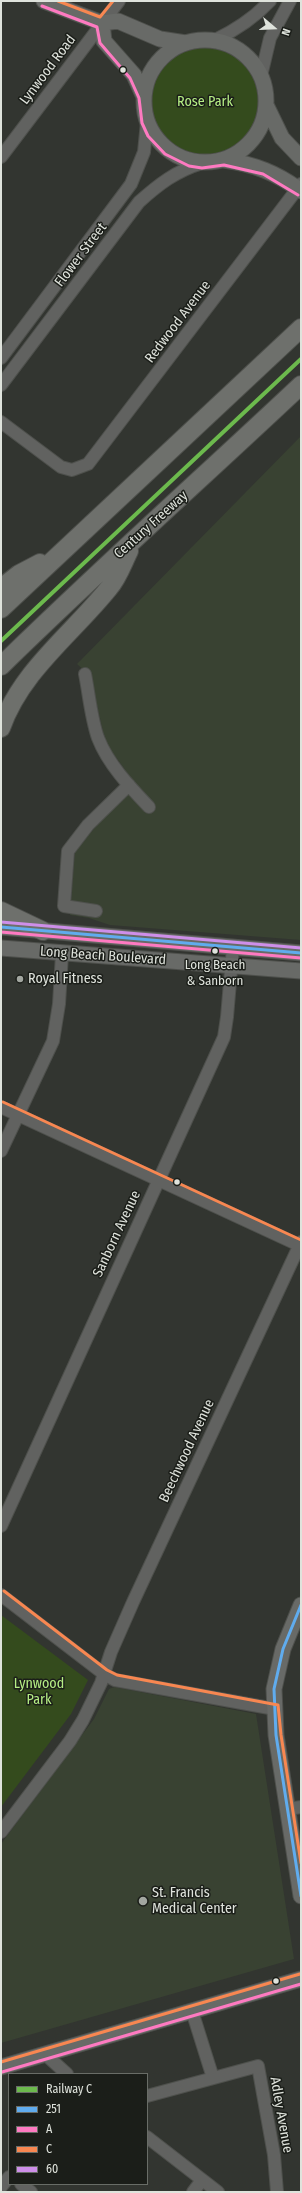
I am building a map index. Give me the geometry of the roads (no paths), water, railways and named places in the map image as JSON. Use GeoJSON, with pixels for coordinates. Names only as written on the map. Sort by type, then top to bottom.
{"type":"FeatureCollection","features":[{"type":"Feature","properties":{"kind":"highway"},"geometry":{"type":"LineString","coordinates":[[1,609],[60,552],[301,328]]}},
{"type":"Feature","properties":{"kind":"highway","name":"Century Freeway"},"geometry":{"type":"LineString","coordinates":[[1,666],[95,575],[134,542],[301,385]]}},
{"type":"Feature","properties":{"kind":"highway"},"geometry":{"type":"LineString","coordinates":[[1,728],[16,697],[39,664],[110,587],[134,542]]}},
{"type":"Feature","properties":{"kind":"highway"},"geometry":{"type":"LineString","coordinates":[[1,588],[19,574],[60,552]]}},
{"type":"Feature","properties":{"kind":"highway"},"geometry":{"type":"LineString","coordinates":[[1,911],[43,931]]}},
{"type":"Feature","properties":{"kind":"main road"},"geometry":{"type":"LineString","coordinates":[[44,1],[102,23],[118,21],[160,39],[186,43],[215,40],[236,48],[246,57],[261,76],[267,107],[282,138],[301,158]]}},
{"type":"Feature","properties":{"kind":"main road"},"geometry":{"type":"LineString","coordinates":[[102,23],[104,41],[134,75],[144,97],[147,122],[152,134],[168,150],[178,157],[202,163],[224,160],[265,169],[300,188]]}},
{"type":"Feature","properties":{"kind":"main road"},"geometry":{"type":"LineString","coordinates":[[144,97],[147,83],[157,63],[170,51],[186,43]]}},
{"type":"Feature","properties":{"kind":"main road"},"geometry":{"type":"LineString","coordinates":[[224,160],[236,154],[253,139],[264,120],[267,107]]}},
{"type":"Feature","properties":{"kind":"main road","name":"Long Beach Boulevard"},"geometry":{"type":"LineString","coordinates":[[1,927],[301,953]]}},
{"type":"Feature","properties":{"kind":"main road","name":"Long Beach Boulevard"},"geometry":{"type":"LineString","coordinates":[[1,948],[62,954],[232,964],[301,971]]}},
{"type":"Feature","properties":{"kind":"main road"},"geometry":{"type":"LineString","coordinates":[[301,1605],[283,1649],[274,1689],[276,1735],[295,1808],[301,1896]]}},
{"type":"Feature","properties":{"kind":"main road"},"geometry":{"type":"LineString","coordinates":[[1,2067],[301,1979]]}},
{"type":"Feature","properties":{"kind":"street","name":"Lynwood Road"},"geometry":{"type":"LineString","coordinates":[[1,157],[119,1]]}},
{"type":"Feature","properties":{"kind":"street"},"geometry":{"type":"LineString","coordinates":[[215,40],[248,21],[270,1]]}},
{"type":"Feature","properties":{"kind":"street"},"geometry":{"type":"LineString","coordinates":[[261,76],[272,32],[290,1]]}},
{"type":"Feature","properties":{"kind":"street","name":"Flower Street"},"geometry":{"type":"LineString","coordinates":[[1,358],[133,179],[147,142],[147,122]]}},
{"type":"Feature","properties":{"kind":"street","name":"Flower Street"},"geometry":{"type":"LineString","coordinates":[[1,385],[139,202],[162,181],[187,168],[202,163]]}},
{"type":"Feature","properties":{"kind":"street","name":"Redwood Avenue"},"geometry":{"type":"LineString","coordinates":[[1,422],[58,465],[72,470],[83,467],[92,460],[300,188]]}},
{"type":"Feature","properties":{"kind":"street"},"geometry":{"type":"LineString","coordinates":[[72,263],[85,273]]}},
{"type":"Feature","properties":{"kind":"street"},"geometry":{"type":"LineString","coordinates":[[85,674],[98,738],[112,763],[149,807]]}},
{"type":"Feature","properties":{"kind":"street"},"geometry":{"type":"LineString","coordinates":[[96,911],[64,906],[68,851],[88,825],[129,785]]}},
{"type":"Feature","properties":{"kind":"street","name":"Sanborn Avenue"},"geometry":{"type":"LineString","coordinates":[[1,1526],[224,1037],[233,947]]}},
{"type":"Feature","properties":{"kind":"street"},"geometry":{"type":"LineString","coordinates":[[1,1151],[53,1041],[59,1004],[62,954]]}},
{"type":"Feature","properties":{"kind":"street"},"geometry":{"type":"LineString","coordinates":[[1,1107],[300,1245]]}},
{"type":"Feature","properties":{"kind":"street","name":"Beechwood Avenue"},"geometry":{"type":"LineString","coordinates":[[1,1832],[70,1741],[89,1708],[104,1674],[111,1652],[300,1245]]}},
{"type":"Feature","properties":{"kind":"street"},"geometry":{"type":"LineString","coordinates":[[1,1595],[104,1674],[130,1683],[275,1709]]}},
{"type":"Feature","properties":{"kind":"street"},"geometry":{"type":"LineString","coordinates":[[148,2096],[213,2078],[192,2011]]}},
{"type":"Feature","properties":{"kind":"street"},"geometry":{"type":"LineString","coordinates":[[46,2055],[67,2073]]}},
{"type":"Feature","properties":{"kind":"street","name":"Adley Avenue"},"geometry":{"type":"LineString","coordinates":[[213,2078],[258,2066],[274,2155],[277,2192]]}},
{"type":"Feature","properties":{"kind":"street"},"geometry":{"type":"LineString","coordinates":[[148,2138],[218,2192]]}},
{"type":"Feature","properties":{"kind":"street"},"geometry":{"type":"LineString","coordinates":[[1,2187],[8,2177]]}},
{"type":"Feature","properties":{"kind":"street"},"geometry":{"type":"LineString","coordinates":[[193,2192],[202,2180]]}},
{"type":"Feature","properties":{"kind":"street"},"geometry":{"type":"LineString","coordinates":[[22,2185],[31,2192]]}},
{"type":"Feature","properties":{"kind":"rail line","name":"C"},"geometry":{"type":"LineString","coordinates":[[1,641],[301,359]]}},
{"type":"Feature","properties":{"kind":"place","name":"Long Beach & Sanborn"},"geometry":{"type":"Point","coordinates":[215,951]}},
{"type":"Feature","properties":{"kind":"place","name":"Royal Fitness"},"geometry":{"type":"Point","coordinates":[20,979]}},
{"type":"Feature","properties":{"kind":"place","name":"St. Francis Medical Center"},"geometry":{"type":"Point","coordinates":[143,1901]}},
{"type":"Feature","properties":{"kind":"park label","name":"Rose Park"},"geometry":{"type":"Point","coordinates":[205,102]}},
{"type":"Feature","properties":{"kind":"park label","name":"Lynwood Park"},"geometry":{"type":"Point","coordinates":[39,1692]}}]}
